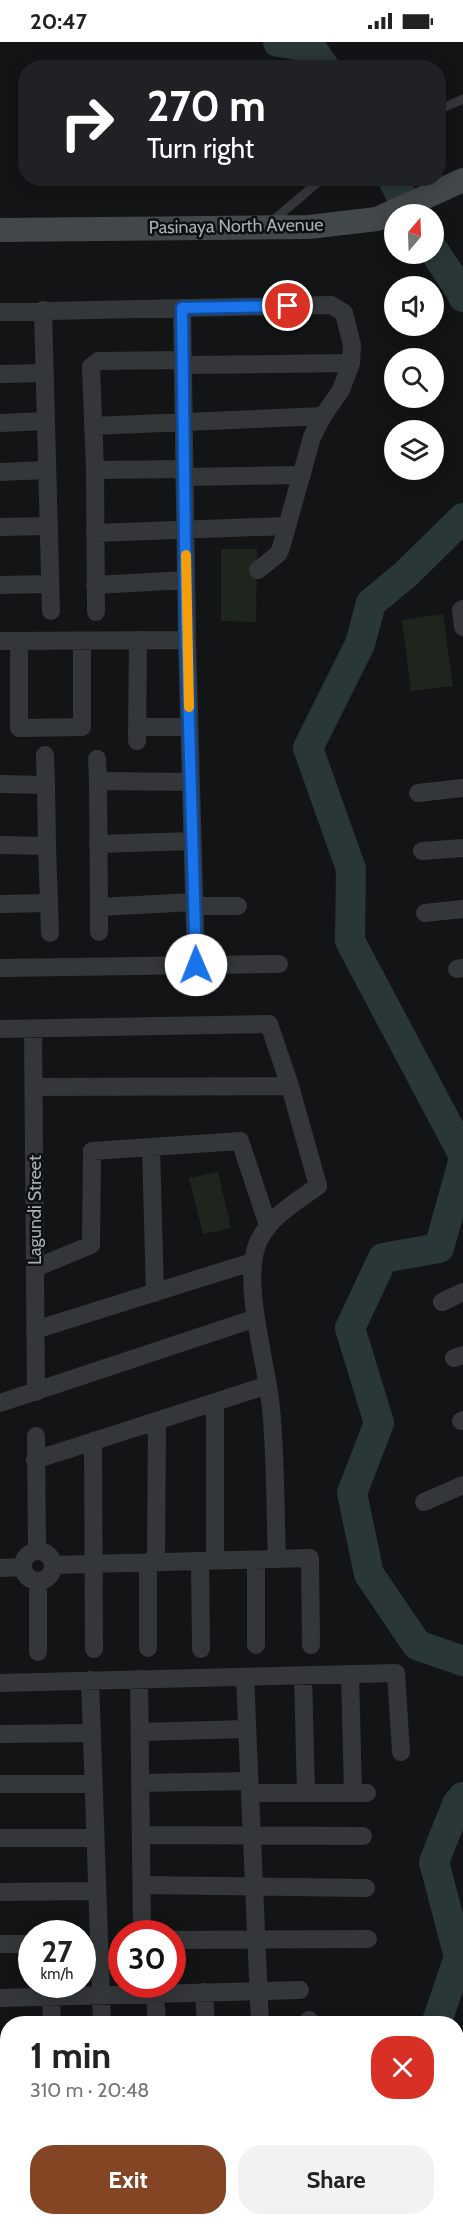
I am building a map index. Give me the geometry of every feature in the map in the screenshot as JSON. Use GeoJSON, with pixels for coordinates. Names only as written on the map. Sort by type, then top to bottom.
{"type":"FeatureCollection","features":[{"type":"Feature","properties":{"kind":"street","name":"Pasinaya North Avenue"},"geometry":{"type":"LineString","coordinates":[[0,230],[309,227],[377,219],[463,180]]}},
{"type":"Feature","properties":{"kind":"street"},"geometry":{"type":"LineString","coordinates":[[0,312],[331,305],[344,313],[352,345],[351,363],[342,390],[323,416],[312,437],[278,554],[258,570]]}},
{"type":"Feature","properties":{"kind":"street"},"geometry":{"type":"LineString","coordinates":[[182,308],[187,640],[196,965]]}},
{"type":"Feature","properties":{"kind":"street"},"geometry":{"type":"LineString","coordinates":[[43,310],[51,611]]}},
{"type":"Feature","properties":{"kind":"street"},"geometry":{"type":"LineString","coordinates":[[96,612],[95,470],[91,367],[93,363],[98,361],[351,363]]}},
{"type":"Feature","properties":{"kind":"street"},"geometry":{"type":"LineString","coordinates":[[0,374],[44,373]]}},
{"type":"Feature","properties":{"kind":"street"},"geometry":{"type":"LineString","coordinates":[[93,426],[323,416]]}},
{"type":"Feature","properties":{"kind":"street"},"geometry":{"type":"LineString","coordinates":[[0,423],[45,421]]}},
{"type":"Feature","properties":{"kind":"street"},"geometry":{"type":"LineString","coordinates":[[0,472],[47,470]]}},
{"type":"Feature","properties":{"kind":"street"},"geometry":{"type":"LineString","coordinates":[[95,470],[302,475]]}},
{"type":"Feature","properties":{"kind":"street"},"geometry":{"type":"LineString","coordinates":[[0,527],[49,526]]}},
{"type":"Feature","properties":{"kind":"street"},"geometry":{"type":"LineString","coordinates":[[95,533],[286,526]]}},
{"type":"Feature","properties":{"kind":"street"},"geometry":{"type":"LineString","coordinates":[[95,585],[186,580]]}},
{"type":"Feature","properties":{"kind":"street"},"geometry":{"type":"LineString","coordinates":[[0,585],[50,584]]}},
{"type":"Feature","properties":{"kind":"street"},"geometry":{"type":"LineString","coordinates":[[463,609],[461,610],[463,627]]}},
{"type":"Feature","properties":{"kind":"street"},"geometry":{"type":"LineString","coordinates":[[138,640],[137,734],[189,727]]}},
{"type":"Feature","properties":{"kind":"street"},"geometry":{"type":"LineString","coordinates":[[0,641],[187,640]]}},
{"type":"Feature","properties":{"kind":"street"},"geometry":{"type":"LineString","coordinates":[[19,641],[19,728],[82,727],[82,641]]}},
{"type":"Feature","properties":{"kind":"street"},"geometry":{"type":"LineString","coordinates":[[45,755],[50,933]]}},
{"type":"Feature","properties":{"kind":"street"},"geometry":{"type":"LineString","coordinates":[[97,759],[99,932]]}},
{"type":"Feature","properties":{"kind":"street"},"geometry":{"type":"LineString","coordinates":[[98,781],[191,782]]}},
{"type":"Feature","properties":{"kind":"street"},"geometry":{"type":"LineString","coordinates":[[0,784],[46,785]]}},
{"type":"Feature","properties":{"kind":"street"},"geometry":{"type":"LineString","coordinates":[[418,793],[463,788]]}},
{"type":"Feature","properties":{"kind":"street"},"geometry":{"type":"LineString","coordinates":[[98,844],[192,841]]}},
{"type":"Feature","properties":{"kind":"street"},"geometry":{"type":"LineString","coordinates":[[0,845],[47,846]]}},
{"type":"Feature","properties":{"kind":"street"},"geometry":{"type":"LineString","coordinates":[[422,851],[463,848]]}},
{"type":"Feature","properties":{"kind":"street"},"geometry":{"type":"LineString","coordinates":[[0,904],[49,903]]}},
{"type":"Feature","properties":{"kind":"street"},"geometry":{"type":"LineString","coordinates":[[99,907],[195,904],[238,906]]}},
{"type":"Feature","properties":{"kind":"street"},"geometry":{"type":"LineString","coordinates":[[425,913],[463,909]]}},
{"type":"Feature","properties":{"kind":"street"},"geometry":{"type":"LineString","coordinates":[[0,968],[279,964]]}},
{"type":"Feature","properties":{"kind":"street"},"geometry":{"type":"LineString","coordinates":[[0,1029],[269,1024],[290,1086],[318,1186],[268,1225],[257,1244],[252,1262],[256,1318],[271,1408],[277,1559]]}},
{"type":"Feature","properties":{"kind":"street","name":"Lagundi Street"},"geometry":{"type":"LineString","coordinates":[[33,1029],[36,1392]]}},
{"type":"Feature","properties":{"kind":"street"},"geometry":{"type":"LineString","coordinates":[[34,1088],[290,1086]]}},
{"type":"Feature","properties":{"kind":"street"},"geometry":{"type":"LineString","coordinates":[[35,1268],[91,1245],[92,1151],[240,1141],[268,1225]]}},
{"type":"Feature","properties":{"kind":"street"},"geometry":{"type":"LineString","coordinates":[[151,1147],[155,1293]]}},
{"type":"Feature","properties":{"kind":"street"},"geometry":{"type":"LineString","coordinates":[[35,1330],[252,1262]]}},
{"type":"Feature","properties":{"kind":"street"},"geometry":{"type":"LineString","coordinates":[[442,1302],[463,1292]]}},
{"type":"Feature","properties":{"kind":"street"},"geometry":{"type":"LineString","coordinates":[[0,1403],[256,1318]]}},
{"type":"Feature","properties":{"kind":"street"},"geometry":{"type":"LineString","coordinates":[[35,1460],[268,1385]]}},
{"type":"Feature","properties":{"kind":"street"},"geometry":{"type":"LineString","coordinates":[[201,1649],[215,1402]]}},
{"type":"Feature","properties":{"kind":"street"},"geometry":{"type":"LineString","coordinates":[[148,1648],[157,1421]]}},
{"type":"Feature","properties":{"kind":"street"},"geometry":{"type":"LineString","coordinates":[[36,1436],[37,1551]]}},
{"type":"Feature","properties":{"kind":"street"},"geometry":{"type":"LineString","coordinates":[[93,1441],[94,1648]]}},
{"type":"Feature","properties":{"kind":"street"},"geometry":{"type":"LineString","coordinates":[[424,1502],[463,1485]]}},
{"type":"Feature","properties":{"kind":"street"},"geometry":{"type":"LineString","coordinates":[[37,1551],[48,1555],[53,1565],[50,1576],[38,1581],[27,1578],[22,1567],[27,1556],[37,1551]]}},
{"type":"Feature","properties":{"kind":"street"},"geometry":{"type":"LineString","coordinates":[[53,1565],[310,1558],[311,1645]]}},
{"type":"Feature","properties":{"kind":"street"},"geometry":{"type":"LineString","coordinates":[[256,1560],[256,1645]]}},
{"type":"Feature","properties":{"kind":"street"},"geometry":{"type":"LineString","coordinates":[[0,1568],[22,1567]]}},
{"type":"Feature","properties":{"kind":"street"},"geometry":{"type":"LineString","coordinates":[[38,1581],[38,1652]]}},
{"type":"Feature","properties":{"kind":"street"},"geometry":{"type":"LineString","coordinates":[[0,1683],[396,1673],[401,1752]]}},
{"type":"Feature","properties":{"kind":"street"},"geometry":{"type":"LineString","coordinates":[[140,1783],[250,1787],[306,1793],[360,1793],[350,1674]]}},
{"type":"Feature","properties":{"kind":"street"},"geometry":{"type":"LineString","coordinates":[[303,1675],[306,1793]]}},
{"type":"Feature","properties":{"kind":"street"},"geometry":{"type":"LineString","coordinates":[[245,1677],[260,2016]]}},
{"type":"Feature","properties":{"kind":"street"},"geometry":{"type":"LineString","coordinates":[[139,1679],[142,1920]]}},
{"type":"Feature","properties":{"kind":"street"},"geometry":{"type":"LineString","coordinates":[[90,1680],[96,1891],[93,1920]]}},
{"type":"Feature","properties":{"kind":"street"},"geometry":{"type":"LineString","coordinates":[[140,1732],[247,1729]]}},
{"type":"Feature","properties":{"kind":"street"},"geometry":{"type":"LineString","coordinates":[[0,1734],[91,1733]]}},
{"type":"Feature","properties":{"kind":"street"},"geometry":{"type":"LineString","coordinates":[[0,1784],[93,1784]]}},
{"type":"Feature","properties":{"kind":"street"},"geometry":{"type":"LineString","coordinates":[[141,1835],[363,1836]]}},
{"type":"Feature","properties":{"kind":"street"},"geometry":{"type":"LineString","coordinates":[[0,1838],[95,1838]]}},
{"type":"Feature","properties":{"kind":"street"},"geometry":{"type":"LineString","coordinates":[[142,1885],[366,1888]]}},
{"type":"Feature","properties":{"kind":"street"},"geometry":{"type":"LineString","coordinates":[[0,1892],[96,1891]]}},
{"type":"Feature","properties":{"kind":"street"},"geometry":{"type":"LineString","coordinates":[[186,1940],[368,1939]]}},
{"type":"Feature","properties":{"kind":"street"},"geometry":{"type":"LineString","coordinates":[[0,1944],[18,1944]]}},
{"type":"Feature","properties":{"kind":"street"},"geometry":{"type":"LineString","coordinates":[[96,1974],[101,2016]]}},
{"type":"Feature","properties":{"kind":"street"},"geometry":{"type":"LineString","coordinates":[[186,1992],[300,1990]]}},
{"type":"Feature","properties":{"kind":"street"},"geometry":{"type":"LineString","coordinates":[[204,1992],[206,2016]]}},
{"type":"Feature","properties":{"kind":"street"},"geometry":{"type":"LineString","coordinates":[[96,1995],[108,1994]]}},
{"type":"Feature","properties":{"kind":"street"},"geometry":{"type":"LineString","coordinates":[[0,1998],[18,1997]]}},
{"type":"Feature","properties":{"kind":"street"},"geometry":{"type":"LineString","coordinates":[[51,1998],[52,2016]]}},
{"type":"Feature","properties":{"kind":"street"},"geometry":{"type":"LineString","coordinates":[[149,1998],[155,2016]]}},
{"type":"Feature","properties":{"kind":"lane"},"geometry":{"type":"LineString","coordinates":[[446,106],[463,99]]}},
{"type":"Feature","properties":{"kind":"lane"},"geometry":{"type":"LineString","coordinates":[[266,227],[315,186]]}},
{"type":"Feature","properties":{"kind":"shaded area"},"geometry":{"type":"Polygon","coordinates":[[[221,549],[257,549],[256,622],[221,621],[221,549]]]}},
{"type":"Feature","properties":{"kind":"shaded area"},"geometry":{"type":"Polygon","coordinates":[[[443,614],[453,686],[411,691],[402,620],[443,614]]]}},
{"type":"Feature","properties":{"kind":"shaded area"},"geometry":{"type":"Polygon","coordinates":[[[218,1172],[231,1228],[203,1234],[189,1178],[218,1172]]]}},
{"type":"Feature","properties":{"kind":"waterway"},"geometry":{"type":"LineString","coordinates":[[278,42],[311,47],[320,60]]}},
{"type":"Feature","properties":{"kind":"waterway"},"geometry":{"type":"LineString","coordinates":[[396,186],[406,204]]}},
{"type":"Feature","properties":{"kind":"waterway"},"geometry":{"type":"LineString","coordinates":[[443,264],[463,297]]}},
{"type":"Feature","properties":{"kind":"waterway"},"geometry":{"type":"LineString","coordinates":[[463,518],[406,574],[371,603],[360,644],[308,748],[351,869],[350,941],[463,1154]]}},
{"type":"Feature","properties":{"kind":"waterway"},"geometry":{"type":"LineString","coordinates":[[463,1162],[439,1248],[383,1258],[350,1328],[379,1423],[352,1493],[369,1574],[417,1645],[463,1661]]}},
{"type":"Feature","properties":{"kind":"waterway"},"geometry":{"type":"LineString","coordinates":[[439,2016],[459,1957],[434,1862],[457,1804],[463,1797]]}},
{"type":"Feature","properties":{"kind":"slow traffic"},"geometry":{"type":"LineString","coordinates":[[186,555],[189,707]]}},
{"type":"Feature","properties":{"kind":"route"},"geometry":{"type":"LineString","coordinates":[[196,965],[186,620],[182,308],[288,306]]}}]}
